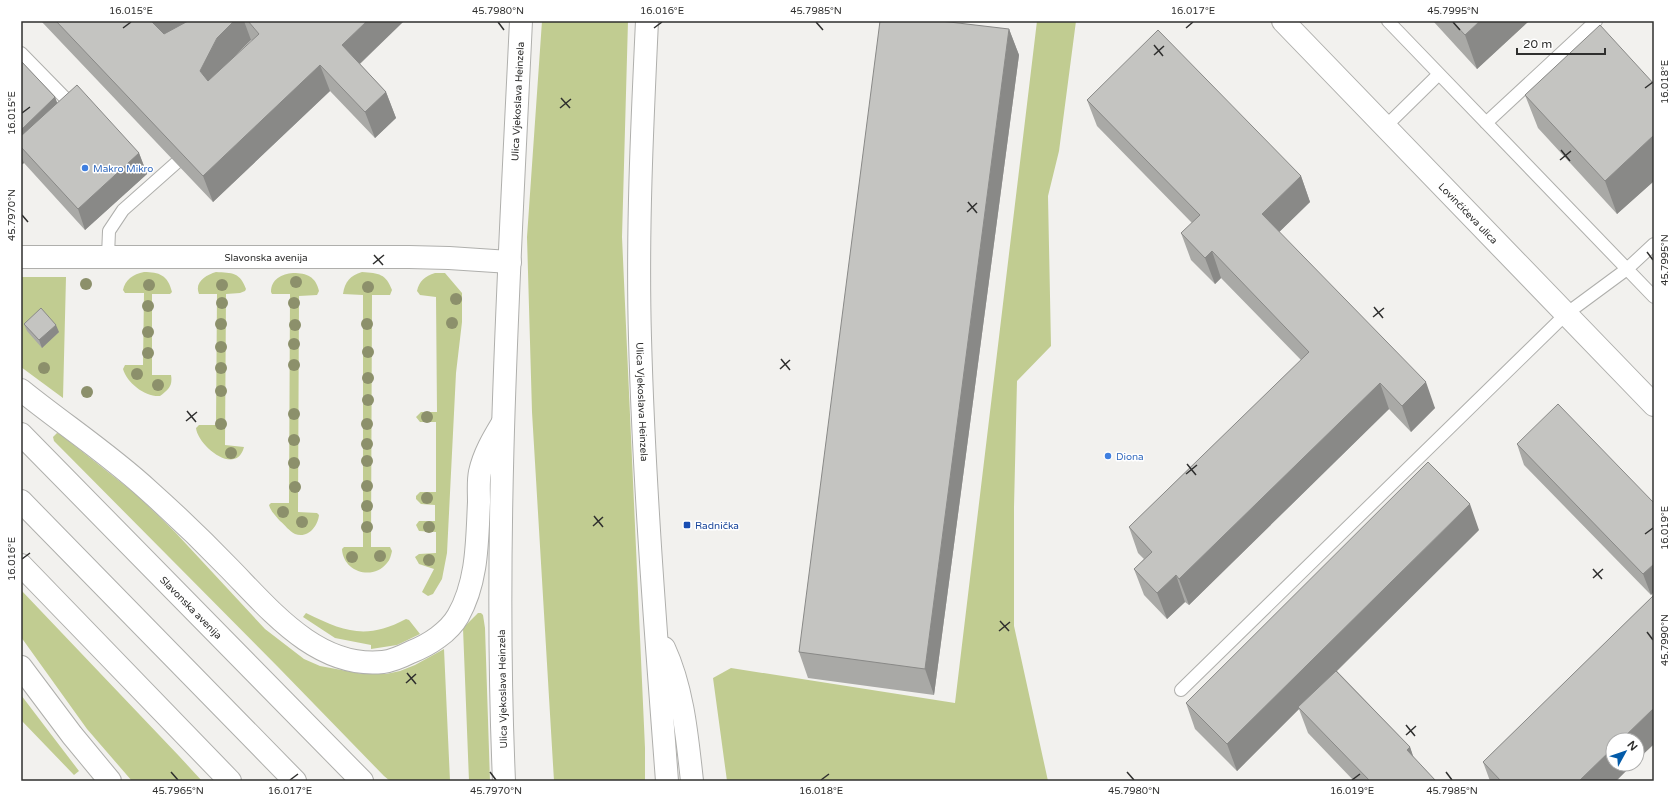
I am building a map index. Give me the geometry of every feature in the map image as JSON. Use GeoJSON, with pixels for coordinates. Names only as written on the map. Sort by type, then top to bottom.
{"type":"FeatureCollection","features":[{"type":"Feature","properties":{"kind":"main road","name":"Ulica Vjekoslava Heinzela"},"geometry":{"type":"LineString","coordinates":[[504,781],[500,639],[503,421],[521,21]]}},
{"type":"Feature","properties":{"kind":"main road","name":"Ulica Vjekoslava Heinzela"},"geometry":{"type":"LineString","coordinates":[[647,21],[640,173],[640,336],[645,467],[667,781]]}},
{"type":"Feature","properties":{"kind":"main road","name":"Lovinčićeva ulica"},"geometry":{"type":"LineString","coordinates":[[1283,21],[1654,405]]}},
{"type":"Feature","properties":{"kind":"main road","name":"Slavonska avenija"},"geometry":{"type":"LineString","coordinates":[[21,257],[108,256],[449,258],[510,262]]}},
{"type":"Feature","properties":{"kind":"main road"},"geometry":{"type":"LineString","coordinates":[[21,390],[139,482],[186,524],[275,615],[298,635],[342,658],[361,662],[384,662],[420,649],[447,629],[457,617],[470,588],[476,557],[480,473],[485,454],[503,421]]}},
{"type":"Feature","properties":{"kind":"main road","name":"Slavonska avenija"},"geometry":{"type":"LineString","coordinates":[[21,434],[362,781]]}},
{"type":"Feature","properties":{"kind":"main road"},"geometry":{"type":"LineString","coordinates":[[21,501],[295,781]]}},
{"type":"Feature","properties":{"kind":"main road"},"geometry":{"type":"LineString","coordinates":[[21,565],[230,781]]}},
{"type":"Feature","properties":{"kind":"main road"},"geometry":{"type":"LineString","coordinates":[[656,631],[670,661],[678,687],[686,728],[692,781]]}},
{"type":"Feature","properties":{"kind":"main road"},"geometry":{"type":"LineString","coordinates":[[21,667],[72,735],[110,781]]}},
{"type":"Feature","properties":{"kind":"lane"},"geometry":{"type":"LineString","coordinates":[[1388,21],[1654,297]]}},
{"type":"Feature","properties":{"kind":"lane"},"geometry":{"type":"LineString","coordinates":[[1486,123],[1596,21]]}},
{"type":"Feature","properties":{"kind":"lane"},"geometry":{"type":"LineString","coordinates":[[21,53],[66,99]]}},
{"type":"Feature","properties":{"kind":"lane"},"geometry":{"type":"LineString","coordinates":[[1385,127],[1439,74]]}},
{"type":"Feature","properties":{"kind":"lane"},"geometry":{"type":"LineString","coordinates":[[108,256],[109,230],[123,210],[176,163]]}},
{"type":"Feature","properties":{"kind":"lane"},"geometry":{"type":"LineString","coordinates":[[1181,690],[1566,314],[1627,269],[1654,244]]}},
{"type":"Feature","properties":{"kind":"green space"},"geometry":{"type":"Polygon","coordinates":[[[542,21],[628,21],[622,237],[645,748],[645,781],[554,781],[532,412],[527,237],[542,21]]]}},
{"type":"Feature","properties":{"kind":"green space"},"geometry":{"type":"Polygon","coordinates":[[[1037,21],[1076,21],[1059,151],[1048,196],[1051,346],[1017,381],[1014,507],[1014,626],[1048,781],[727,781],[713,678],[731,668],[955,703],[1037,21]]]}},
{"type":"Feature","properties":{"kind":"green space"},"geometry":{"type":"Polygon","coordinates":[[[144,272],[158,274],[165,278],[172,292],[170,294],[152,294],[152,375],[171,375],[171,385],[160,396],[148,394],[137,388],[128,379],[123,369],[125,365],[143,365],[144,293],[125,293],[123,290],[130,278],[136,274],[144,272]]]}},
{"type":"Feature","properties":{"kind":"green space"},"geometry":{"type":"Polygon","coordinates":[[[216,272],[235,274],[244,283],[246,289],[240,293],[226,294],[225,445],[244,447],[240,456],[233,459],[226,459],[218,456],[210,450],[203,443],[196,428],[199,425],[216,425],[217,294],[199,294],[198,286],[205,277],[216,272]]]}},
{"type":"Feature","properties":{"kind":"green space"},"geometry":{"type":"Polygon","coordinates":[[[362,272],[381,275],[390,285],[392,290],[390,295],[372,295],[371,547],[390,547],[392,551],[389,560],[381,569],[367,573],[353,568],[347,563],[342,549],[344,547],[363,547],[363,295],[343,294],[347,282],[354,275],[362,272]]]}},
{"type":"Feature","properties":{"kind":"green space"},"geometry":{"type":"Polygon","coordinates":[[[293,273],[307,275],[313,279],[318,286],[319,291],[317,295],[299,296],[298,512],[317,513],[319,515],[317,523],[312,530],[304,535],[295,534],[289,530],[272,512],[269,505],[271,503],[289,503],[290,294],[272,294],[271,287],[281,276],[293,273]]]}},
{"type":"Feature","properties":{"kind":"green space"},"geometry":{"type":"Polygon","coordinates":[[[435,273],[445,273],[462,293],[462,322],[456,373],[447,553],[442,579],[433,594],[428,596],[422,592],[434,569],[419,564],[415,557],[419,554],[436,553],[436,532],[419,531],[416,525],[419,521],[435,521],[435,505],[421,504],[416,499],[416,496],[420,492],[436,492],[436,422],[420,422],[416,417],[421,412],[437,412],[436,297],[420,295],[417,291],[419,284],[423,279],[435,273]]]}},
{"type":"Feature","properties":{"kind":"green space"},"geometry":{"type":"Polygon","coordinates":[[[21,277],[66,277],[63,398],[21,367],[21,277]]]}},
{"type":"Feature","properties":{"kind":"green space"},"geometry":{"type":"Polygon","coordinates":[[[57,433],[137,495],[175,532],[265,629],[304,659],[320,666],[363,674],[386,674],[400,671],[415,665],[444,649],[450,781],[390,781],[384,776],[54,441],[53,437],[57,433]]]}},
{"type":"Feature","properties":{"kind":"green space"},"geometry":{"type":"Polygon","coordinates":[[[21,590],[202,781],[132,781],[87,729],[21,637],[21,590]]]}},
{"type":"Feature","properties":{"kind":"green space"},"geometry":{"type":"Polygon","coordinates":[[[306,613],[332,625],[356,631],[379,630],[392,626],[406,619],[409,620],[420,634],[397,645],[371,649],[371,645],[335,638],[303,617],[306,613]]]}},
{"type":"Feature","properties":{"kind":"green space"},"geometry":{"type":"Polygon","coordinates":[[[478,613],[483,615],[485,628],[490,781],[469,781],[463,628],[478,613]]]}},
{"type":"Feature","properties":{"kind":"green space"},"geometry":{"type":"Polygon","coordinates":[[[21,695],[79,771],[74,775],[21,720],[21,695]]]}},
{"type":"Feature","properties":{"kind":"building"},"geometry":{"type":"Polygon","coordinates":[[[56,21],[153,21],[152,22],[164,34],[188,21],[234,21],[217,38],[200,71],[208,81],[259,34],[248,21],[367,21],[342,45],[386,92],[365,112],[320,65],[203,176],[56,21]]]}},
{"type":"Feature","properties":{"kind":"building"},"geometry":{"type":"Polygon","coordinates":[[[880,21],[941,21],[1009,29],[925,669],[799,652],[880,21]]]}},
{"type":"Feature","properties":{"kind":"building"},"geometry":{"type":"Polygon","coordinates":[[[1452,21],[1480,21],[1465,35],[1452,21]]]}},
{"type":"Feature","properties":{"kind":"building"},"geometry":{"type":"Polygon","coordinates":[[[1600,25],[1654,84],[1654,135],[1605,181],[1525,95],[1600,25]]]}},
{"type":"Feature","properties":{"kind":"building"},"geometry":{"type":"Polygon","coordinates":[[[1158,30],[1301,176],[1262,214],[1426,382],[1402,406],[1380,383],[1179,579],[1176,575],[1157,593],[1134,569],[1152,552],[1129,527],[1309,352],[1212,251],[1205,258],[1181,233],[1200,215],[1087,100],[1158,30]]]}},
{"type":"Feature","properties":{"kind":"building"},"geometry":{"type":"Polygon","coordinates":[[[21,61],[55,97],[21,130],[21,61]]]}},
{"type":"Feature","properties":{"kind":"building","name":"Makro Mikro"},"geometry":{"type":"Polygon","coordinates":[[[77,85],[139,153],[78,209],[21,147],[21,136],[77,85]]]}},
{"type":"Feature","properties":{"kind":"building"},"geometry":{"type":"Polygon","coordinates":[[[41,308],[56,325],[39,340],[24,324],[41,308]]]}},
{"type":"Feature","properties":{"kind":"building"},"geometry":{"type":"Polygon","coordinates":[[[1558,404],[1654,503],[1654,564],[1643,574],[1517,444],[1558,404]]]}},
{"type":"Feature","properties":{"kind":"building"},"geometry":{"type":"Polygon","coordinates":[[[1428,462],[1470,504],[1227,744],[1186,703],[1428,462]]]}},
{"type":"Feature","properties":{"kind":"building"},"geometry":{"type":"Polygon","coordinates":[[[1654,595],[1654,708],[1629,732],[1605,732],[1605,756],[1579,781],[1501,781],[1483,762],[1654,595]]]}},
{"type":"Feature","properties":{"kind":"building"},"geometry":{"type":"Polygon","coordinates":[[[1336,671],[1410,747],[1407,750],[1436,781],[1370,781],[1298,707],[1336,671]]]}},
{"type":"Feature","properties":{"kind":"place","name":"Makro Mikro"},"geometry":{"type":"Point","coordinates":[85,168]}},
{"type":"Feature","properties":{"kind":"place","name":"Diona"},"geometry":{"type":"Point","coordinates":[1108,456]}},
{"type":"Feature","properties":{"kind":"place","name":"Radnička"},"geometry":{"type":"Point","coordinates":[687,525]}}]}
